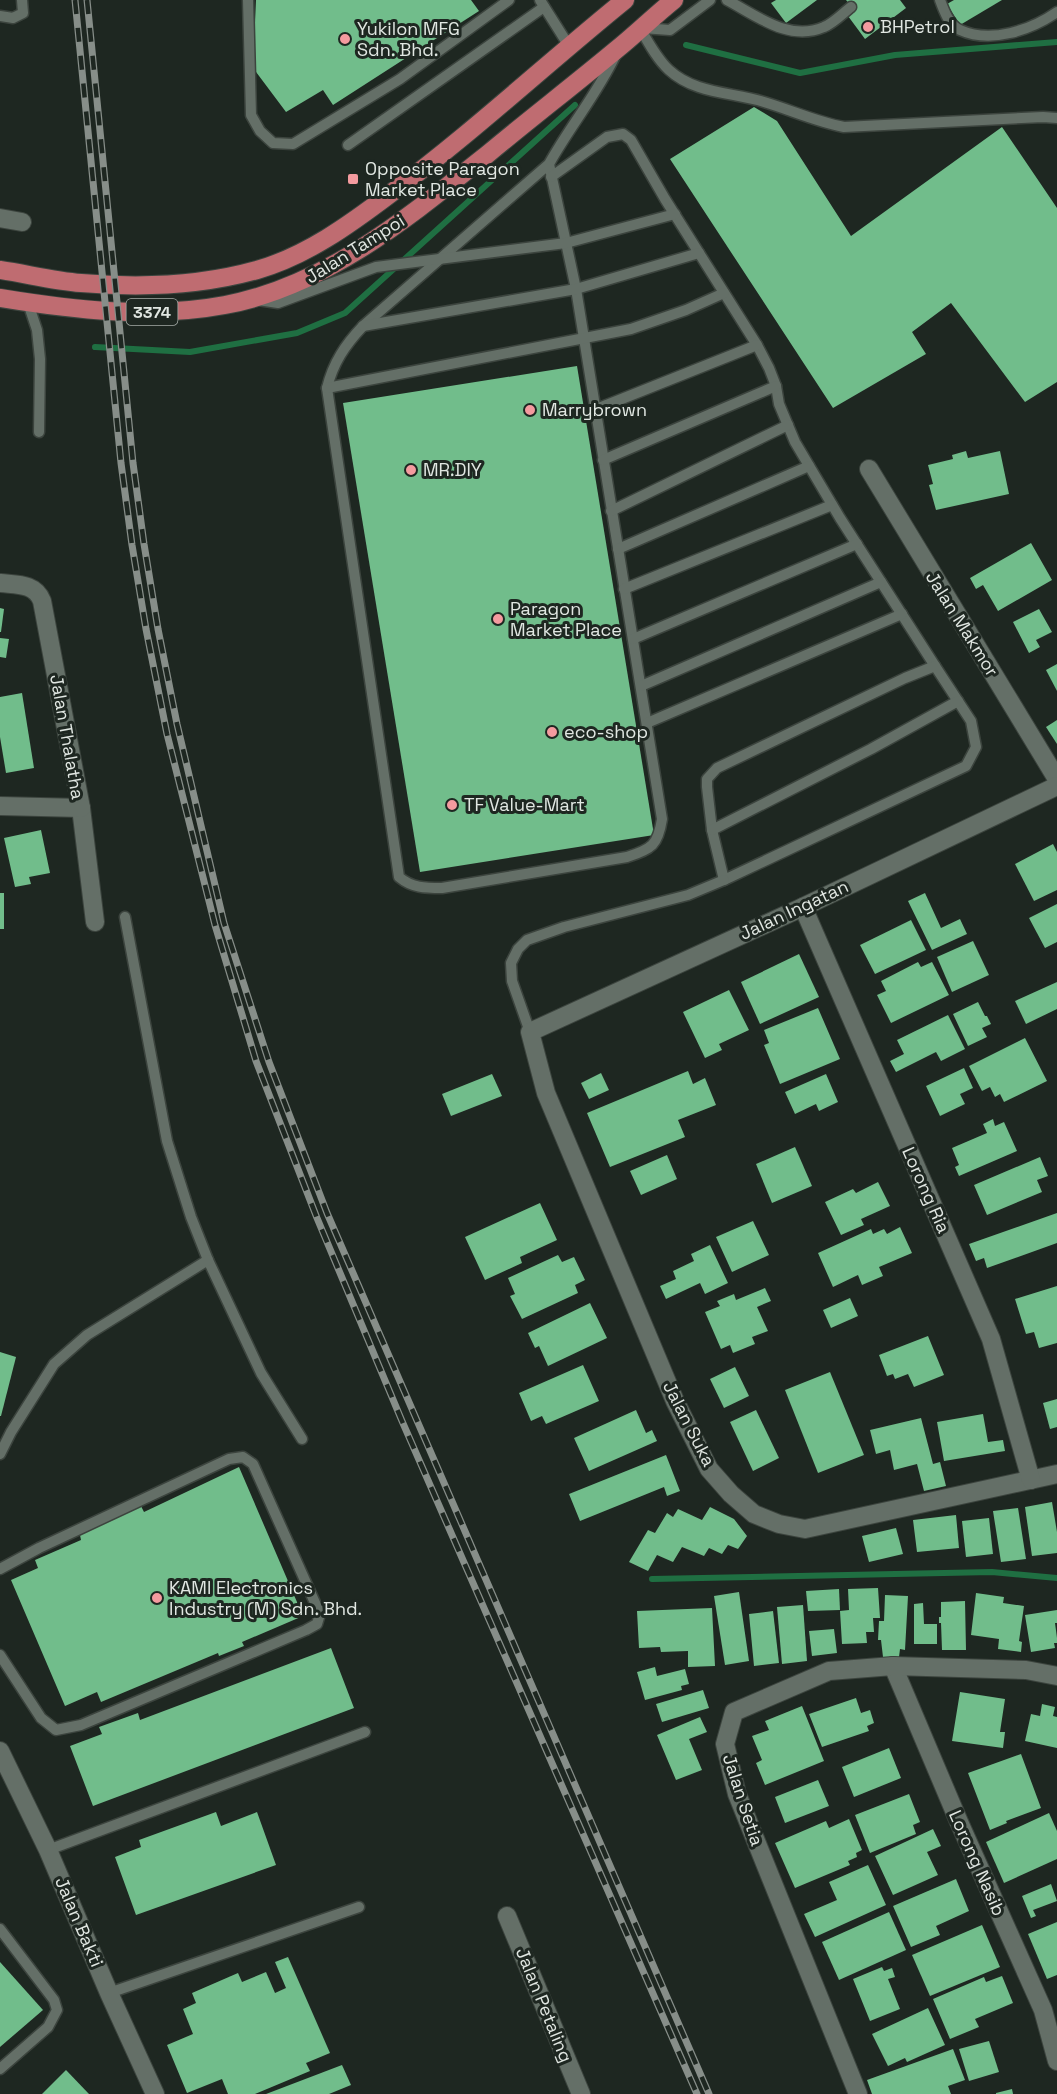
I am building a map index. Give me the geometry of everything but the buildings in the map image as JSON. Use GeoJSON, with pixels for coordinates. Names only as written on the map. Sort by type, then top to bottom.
{"type":"FeatureCollection","features":[{"type":"Feature","properties":{"kind":"main road","name":"Jalan Tampoi"},"geometry":{"type":"LineString","coordinates":[[0,270],[80,283],[165,286],[257,270],[298,255],[353,222],[438,158],[625,0]]}},
{"type":"Feature","properties":{"kind":"main road","name":"Jalan Tampoi"},"geometry":{"type":"LineString","coordinates":[[0,298],[77,309],[168,312],[226,305],[291,287],[323,272],[413,213],[674,0]]}},
{"type":"Feature","properties":{"kind":"street"},"geometry":{"type":"LineString","coordinates":[[0,218],[22,222]]}},
{"type":"Feature","properties":{"kind":"street","name":"Jalan Makmor"},"geometry":{"type":"LineString","coordinates":[[869,469],[1057,779]]}},
{"type":"Feature","properties":{"kind":"street","name":"Jalan Thalatha"},"geometry":{"type":"LineString","coordinates":[[0,583],[23,585],[35,590],[42,601],[81,808],[95,922]]}},
{"type":"Feature","properties":{"kind":"street","name":"Jalan Ingatan"},"geometry":{"type":"LineString","coordinates":[[530,1032],[803,907],[1057,786]]}},
{"type":"Feature","properties":{"kind":"street"},"geometry":{"type":"LineString","coordinates":[[0,806],[81,808]]}},
{"type":"Feature","properties":{"kind":"street","name":"Lorong Ria"},"geometry":{"type":"LineString","coordinates":[[803,907],[991,1339],[1031,1480]]}},
{"type":"Feature","properties":{"kind":"street","name":"Jalan Suka"},"geometry":{"type":"LineString","coordinates":[[530,1032],[546,1093],[675,1401],[709,1469],[730,1494],[754,1514],[779,1524],[805,1528],[1057,1474]]}},
{"type":"Feature","properties":{"kind":"street","name":"Jalan Setia"},"geometry":{"type":"LineString","coordinates":[[858,2094],[737,1794],[725,1744],[734,1712],[829,1671],[893,1666],[1026,1670],[1057,1676]]}},
{"type":"Feature","properties":{"kind":"street","name":"Lorong Nasib"},"geometry":{"type":"LineString","coordinates":[[893,1666],[958,1822],[1043,2010],[1057,2061]]}},
{"type":"Feature","properties":{"kind":"street","name":"Jalan Bakti"},"geometry":{"type":"LineString","coordinates":[[0,1751],[48,1850],[155,2094]]}},
{"type":"Feature","properties":{"kind":"street","name":"Jalan Petaling"},"geometry":{"type":"LineString","coordinates":[[507,1916],[580,2094]]}},
{"type":"Feature","properties":{"kind":"lane"},"geometry":{"type":"LineString","coordinates":[[0,16],[13,18],[23,12],[22,0]]}},
{"type":"Feature","properties":{"kind":"lane"},"geometry":{"type":"LineString","coordinates":[[248,0],[251,115],[260,132],[273,143],[293,144],[400,79],[509,0]]}},
{"type":"Feature","properties":{"kind":"lane"},"geometry":{"type":"LineString","coordinates":[[640,28],[670,30],[710,0]]}},
{"type":"Feature","properties":{"kind":"lane"},"geometry":{"type":"LineString","coordinates":[[727,0],[782,30],[799,32],[824,27],[851,7]]}},
{"type":"Feature","properties":{"kind":"lane"},"geometry":{"type":"LineString","coordinates":[[940,0],[945,15],[959,30],[984,36],[1020,31],[1057,12]]}},
{"type":"Feature","properties":{"kind":"lane"},"geometry":{"type":"LineString","coordinates":[[348,145],[542,3],[569,46]]}},
{"type":"Feature","properties":{"kind":"lane"},"geometry":{"type":"LineString","coordinates":[[640,28],[667,69],[681,79],[705,90],[763,102],[828,124],[844,127],[1057,118]]}},
{"type":"Feature","properties":{"kind":"lane"},"geometry":{"type":"LineString","coordinates":[[549,164],[576,289],[641,686],[662,819],[659,838],[647,851],[627,857],[442,888],[423,888],[408,885],[399,877],[327,388],[331,371],[345,346],[363,326],[549,164],[562,140],[602,84],[618,48]]}},
{"type":"Feature","properties":{"kind":"lane"},"geometry":{"type":"LineString","coordinates":[[530,1032],[512,981],[511,963],[518,949],[527,940],[564,927],[688,894],[724,880],[966,766],[976,747],[971,721],[809,466],[788,425],[779,404],[776,386],[757,345],[631,140],[623,134],[607,137],[551,177]]}},
{"type":"Feature","properties":{"kind":"lane"},"geometry":{"type":"LineString","coordinates":[[249,298],[278,303],[376,267],[566,243],[675,214]]}},
{"type":"Feature","properties":{"kind":"lane"},"geometry":{"type":"LineString","coordinates":[[363,326],[576,289],[699,253]]}},
{"type":"Feature","properties":{"kind":"lane"},"geometry":{"type":"LineString","coordinates":[[327,388],[631,328],[686,310],[724,293]]}},
{"type":"Feature","properties":{"kind":"lane"},"geometry":{"type":"LineString","coordinates":[[28,303],[37,330],[39,349],[39,432]]}},
{"type":"Feature","properties":{"kind":"lane"},"geometry":{"type":"LineString","coordinates":[[594,410],[757,345]]}},
{"type":"Feature","properties":{"kind":"lane"},"geometry":{"type":"LineString","coordinates":[[603,460],[776,386]]}},
{"type":"Feature","properties":{"kind":"lane"},"geometry":{"type":"LineString","coordinates":[[611,511],[788,425]]}},
{"type":"Feature","properties":{"kind":"lane"},"geometry":{"type":"LineString","coordinates":[[618,549],[809,466]]}},
{"type":"Feature","properties":{"kind":"lane"},"geometry":{"type":"LineString","coordinates":[[624,589],[832,505]]}},
{"type":"Feature","properties":{"kind":"lane"},"geometry":{"type":"LineString","coordinates":[[633,639],[857,544]]}},
{"type":"Feature","properties":{"kind":"lane"},"geometry":{"type":"LineString","coordinates":[[641,686],[881,582]]}},
{"type":"Feature","properties":{"kind":"lane"},"geometry":{"type":"LineString","coordinates":[[647,723],[902,614]]}},
{"type":"Feature","properties":{"kind":"lane"},"geometry":{"type":"LineString","coordinates":[[724,880],[712,830],[706,787],[707,779],[717,768],[905,678],[935,666]]}},
{"type":"Feature","properties":{"kind":"lane"},"geometry":{"type":"LineString","coordinates":[[712,830],[913,727],[958,701]]}},
{"type":"Feature","properties":{"kind":"lane"},"geometry":{"type":"LineString","coordinates":[[125,917],[167,1141],[190,1217],[261,1373],[302,1439]]}},
{"type":"Feature","properties":{"kind":"lane"},"geometry":{"type":"LineString","coordinates":[[0,1454],[11,1432],[54,1364],[87,1335],[208,1260]]}},
{"type":"Feature","properties":{"kind":"lane"},"geometry":{"type":"LineString","coordinates":[[0,1569],[39,1548],[230,1459],[243,1457],[253,1464],[320,1614],[317,1624],[306,1630],[81,1725],[56,1730],[41,1718],[0,1655]]}},
{"type":"Feature","properties":{"kind":"lane"},"geometry":{"type":"LineString","coordinates":[[48,1850],[365,1732]]}},
{"type":"Feature","properties":{"kind":"lane"},"geometry":{"type":"LineString","coordinates":[[109,1993],[359,1908]]}},
{"type":"Feature","properties":{"kind":"lane"},"geometry":{"type":"LineString","coordinates":[[0,1929],[54,2000],[57,2010],[48,2027],[0,2069]]}},
{"type":"Feature","properties":{"kind":"waterway"},"geometry":{"type":"LineString","coordinates":[[686,45],[800,73],[895,55],[1057,42]]}},
{"type":"Feature","properties":{"kind":"waterway"},"geometry":{"type":"LineString","coordinates":[[95,347],[190,352],[297,333],[345,313],[575,105]]}},
{"type":"Feature","properties":{"kind":"waterway"},"geometry":{"type":"LineString","coordinates":[[652,1579],[992,1572],[1057,1578]]}},
{"type":"Feature","properties":{"kind":"railway"},"geometry":{"type":"LineString","coordinates":[[75,0],[121,463],[132,545],[167,734],[215,925],[256,1061],[317,1218],[402,1421],[697,2094]]}},
{"type":"Feature","properties":{"kind":"railway"},"geometry":{"type":"LineString","coordinates":[[87,0],[133,463],[144,544],[177,724],[224,923],[269,1062],[327,1213],[709,2094]]}},
{"type":"Feature","properties":{"kind":"place","name":"BHPetrol"},"geometry":{"type":"Point","coordinates":[868,27]}},
{"type":"Feature","properties":{"kind":"place","name":"Yukilon MFG Sdn. Bhd."},"geometry":{"type":"Point","coordinates":[345,39]}},
{"type":"Feature","properties":{"kind":"place","name":"Opposite Paragon Market Place"},"geometry":{"type":"Point","coordinates":[353,179]}},
{"type":"Feature","properties":{"kind":"place","name":"Marrybrown"},"geometry":{"type":"Point","coordinates":[530,410]}},
{"type":"Feature","properties":{"kind":"place","name":"MR.DIY"},"geometry":{"type":"Point","coordinates":[411,470]}},
{"type":"Feature","properties":{"kind":"place","name":"Paragon Market Place"},"geometry":{"type":"Point","coordinates":[498,619]}},
{"type":"Feature","properties":{"kind":"place","name":"eco-shop"},"geometry":{"type":"Point","coordinates":[552,732]}},
{"type":"Feature","properties":{"kind":"place","name":"TF Value-Mart"},"geometry":{"type":"Point","coordinates":[452,805]}},
{"type":"Feature","properties":{"kind":"place","name":"KAMI Electronics Industry (M) Sdn. Bhd."},"geometry":{"type":"Point","coordinates":[157,1598]}}]}
